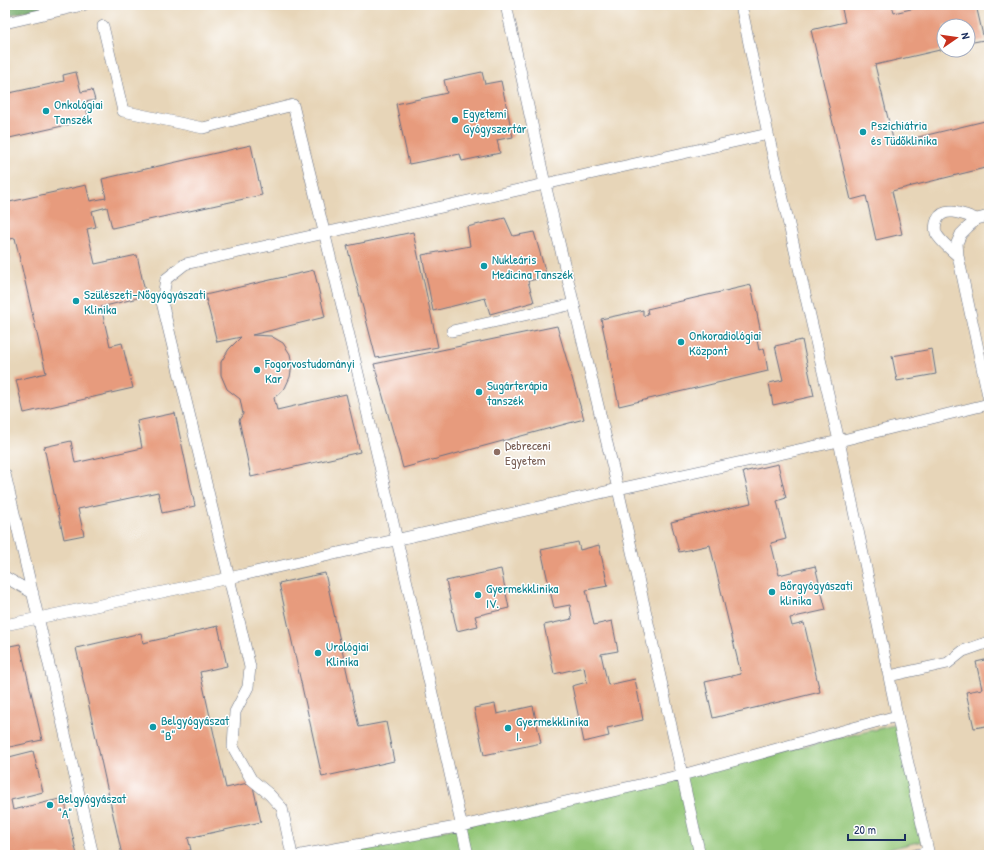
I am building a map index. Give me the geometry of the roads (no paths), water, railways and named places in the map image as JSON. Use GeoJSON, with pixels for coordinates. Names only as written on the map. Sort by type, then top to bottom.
{"type":"FeatureCollection","features":[{"type":"Feature","properties":{"kind":"lane"},"geometry":{"type":"LineString","coordinates":[[5,23],[83,5]]}},
{"type":"Feature","properties":{"kind":"lane"},"geometry":{"type":"LineString","coordinates":[[506,5],[545,184],[618,489],[700,855]]}},
{"type":"Feature","properties":{"kind":"lane"},"geometry":{"type":"LineString","coordinates":[[741,5],[768,134],[839,441],[889,676],[929,853],[915,855]]}},
{"type":"Feature","properties":{"kind":"lane"},"geometry":{"type":"LineString","coordinates":[[102,26],[123,111],[203,128],[294,105],[397,540],[468,855]]}},
{"type":"Feature","properties":{"kind":"lane"},"geometry":{"type":"LineString","coordinates":[[292,855],[282,808],[269,794],[251,779],[233,747],[235,712],[248,687],[250,668],[162,302],[166,279],[185,264],[768,134]]}},
{"type":"Feature","properties":{"kind":"lane"},"geometry":{"type":"LineString","coordinates":[[958,256],[939,237],[935,225],[938,218],[942,214],[955,212],[977,219]]}},
{"type":"Feature","properties":{"kind":"lane"},"geometry":{"type":"LineString","coordinates":[[989,216],[977,219],[961,234],[957,244],[958,256],[989,400]]}},
{"type":"Feature","properties":{"kind":"lane"},"geometry":{"type":"LineString","coordinates":[[452,331],[574,304]]}},
{"type":"Feature","properties":{"kind":"lane"},"geometry":{"type":"LineString","coordinates":[[5,625],[229,578],[618,489],[839,441],[989,404]]}},
{"type":"Feature","properties":{"kind":"lane"},"geometry":{"type":"LineString","coordinates":[[5,474],[93,855]]}},
{"type":"Feature","properties":{"kind":"lane"},"geometry":{"type":"LineString","coordinates":[[5,577],[33,593]]}},
{"type":"Feature","properties":{"kind":"lane"},"geometry":{"type":"LineString","coordinates":[[889,676],[948,663],[963,651],[989,642]]}},
{"type":"Feature","properties":{"kind":"lane"},"geometry":{"type":"LineString","coordinates":[[301,855],[462,826],[682,775],[898,716]]}},
{"type":"Feature","properties":{"kind":"place","name":"Onkológiai Tanszék"},"geometry":{"type":"Point","coordinates":[46,111]}},
{"type":"Feature","properties":{"kind":"place","name":"Egyetemi Gyógyszertár"},"geometry":{"type":"Point","coordinates":[455,120]}},
{"type":"Feature","properties":{"kind":"place","name":"Pszichiátria és Tüdőklinika"},"geometry":{"type":"Point","coordinates":[863,132]}},
{"type":"Feature","properties":{"kind":"place","name":"Nukleáris Medicina Tanszék"},"geometry":{"type":"Point","coordinates":[484,266]}},
{"type":"Feature","properties":{"kind":"place","name":"Szülészeti-Nőgyógyászati Klinika"},"geometry":{"type":"Point","coordinates":[76,301]}},
{"type":"Feature","properties":{"kind":"place","name":"Onkoradiológiai Központ"},"geometry":{"type":"Point","coordinates":[681,342]}},
{"type":"Feature","properties":{"kind":"place","name":"Fogorvostudományi Kar"},"geometry":{"type":"Point","coordinates":[257,370]}},
{"type":"Feature","properties":{"kind":"place","name":"Sugárterápia tanszék"},"geometry":{"type":"Point","coordinates":[479,392]}},
{"type":"Feature","properties":{"kind":"place","name":"Debreceni Egyetem"},"geometry":{"type":"Point","coordinates":[497,452]}},
{"type":"Feature","properties":{"kind":"place","name":"Bőrgyógyászati klinika"},"geometry":{"type":"Point","coordinates":[772,592]}},
{"type":"Feature","properties":{"kind":"place","name":"Gyermekklinika IV."},"geometry":{"type":"Point","coordinates":[478,595]}},
{"type":"Feature","properties":{"kind":"place","name":"Urológiai Klinika"},"geometry":{"type":"Point","coordinates":[318,653]}},
{"type":"Feature","properties":{"kind":"place","name":"Belgyógyászat \"B\""},"geometry":{"type":"Point","coordinates":[153,727]}},
{"type":"Feature","properties":{"kind":"place","name":"Gyermekklinika I."},"geometry":{"type":"Point","coordinates":[508,728]}},
{"type":"Feature","properties":{"kind":"place","name":"Belgyógyászat \"A\""},"geometry":{"type":"Point","coordinates":[50,805]}}]}
